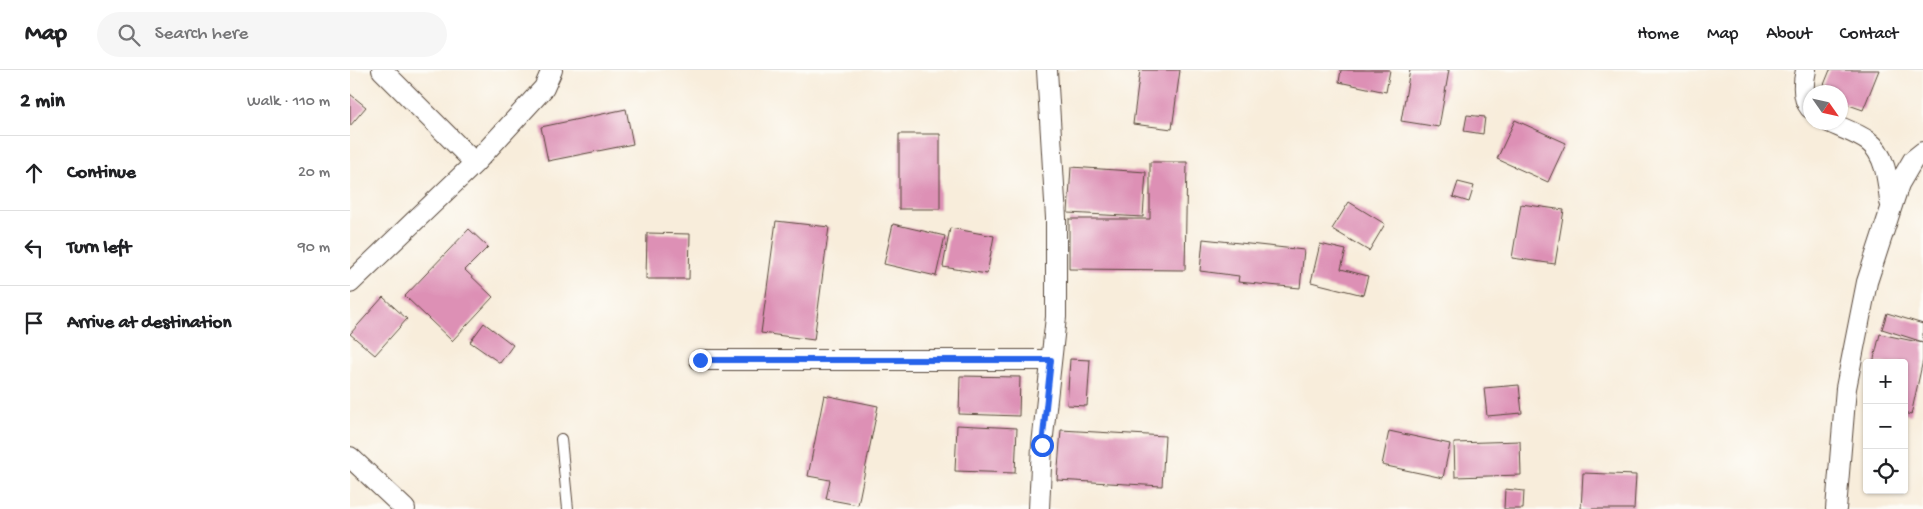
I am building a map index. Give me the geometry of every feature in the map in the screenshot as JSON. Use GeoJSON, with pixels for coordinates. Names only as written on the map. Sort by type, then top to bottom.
{"type":"FeatureCollection","features":[{"type":"Feature","properties":{"kind":"street"},"geometry":{"type":"LineString","coordinates":[[382,70],[475,163]]}},
{"type":"Feature","properties":{"kind":"street"},"geometry":{"type":"LineString","coordinates":[[350,284],[475,163],[544,88],[552,70]]}},
{"type":"Feature","properties":{"kind":"street"},"geometry":{"type":"LineString","coordinates":[[1039,509],[1042,445],[1056,317],[1056,218],[1047,70]]}},
{"type":"Feature","properties":{"kind":"street"},"geometry":{"type":"LineString","coordinates":[[1803,85],[1806,70]]}},
{"type":"Feature","properties":{"kind":"street"},"geometry":{"type":"LineString","coordinates":[[1846,130],[1869,141],[1881,157],[1888,181],[1890,213]]}},
{"type":"Feature","properties":{"kind":"street"},"geometry":{"type":"LineString","coordinates":[[1836,509],[1846,388],[1867,282],[1899,184],[1913,160],[1923,152]]}},
{"type":"Feature","properties":{"kind":"street"},"geometry":{"type":"LineString","coordinates":[[700,360],[1051,360]]}},
{"type":"Feature","properties":{"kind":"street"},"geometry":{"type":"LineString","coordinates":[[350,457],[405,509]]}},
{"type":"Feature","properties":{"kind":"lane"},"geometry":{"type":"LineString","coordinates":[[561,439],[568,509]]}},
{"type":"Feature","properties":{"kind":"building"},"geometry":{"type":"Polygon","coordinates":[[[1140,70],[1180,70],[1172,129],[1133,124],[1140,70]]]}},
{"type":"Feature","properties":{"kind":"building"},"geometry":{"type":"Polygon","coordinates":[[[1341,70],[1390,70],[1386,92],[1339,82],[1341,70]]]}},
{"type":"Feature","properties":{"kind":"building"},"geometry":{"type":"Polygon","coordinates":[[[1410,70],[1449,70],[1439,127],[1401,121],[1410,70]]]}},
{"type":"Feature","properties":{"kind":"building"},"geometry":{"type":"Polygon","coordinates":[[[1830,70],[1879,70],[1863,110],[1848,105],[1848,85],[1824,85],[1830,70]]]}},
{"type":"Feature","properties":{"kind":"building"},"geometry":{"type":"Polygon","coordinates":[[[350,94],[366,107],[350,126],[350,94]]]}},
{"type":"Feature","properties":{"kind":"building"},"geometry":{"type":"Polygon","coordinates":[[[626,109],[633,144],[548,161],[541,127],[626,109]]]}},
{"type":"Feature","properties":{"kind":"building"},"geometry":{"type":"Polygon","coordinates":[[[1467,115],[1485,117],[1483,134],[1464,131],[1467,115]]]}},
{"type":"Feature","properties":{"kind":"building"},"geometry":{"type":"Polygon","coordinates":[[[1515,120],[1566,143],[1548,182],[1497,159],[1515,120]]]}},
{"type":"Feature","properties":{"kind":"building"},"geometry":{"type":"Polygon","coordinates":[[[899,134],[940,134],[940,209],[899,209],[899,134]]]}},
{"type":"Feature","properties":{"kind":"building"},"geometry":{"type":"Polygon","coordinates":[[[1150,162],[1187,162],[1185,270],[1069,269],[1069,219],[1150,219],[1150,162]]]}},
{"type":"Feature","properties":{"kind":"building"},"geometry":{"type":"Polygon","coordinates":[[[1071,167],[1146,172],[1143,217],[1068,213],[1071,167]]]}},
{"type":"Feature","properties":{"kind":"building"},"geometry":{"type":"Polygon","coordinates":[[[1458,182],[1474,186],[1469,202],[1453,197],[1458,182]]]}},
{"type":"Feature","properties":{"kind":"building"},"geometry":{"type":"Polygon","coordinates":[[[1349,202],[1385,224],[1369,251],[1332,229],[1349,202]]]}},
{"type":"Feature","properties":{"kind":"building"},"geometry":{"type":"Polygon","coordinates":[[[1521,204],[1564,210],[1555,264],[1512,258],[1521,204]]]}},
{"type":"Feature","properties":{"kind":"building"},"geometry":{"type":"Polygon","coordinates":[[[776,221],[829,227],[814,340],[761,333],[776,221]]]}},
{"type":"Feature","properties":{"kind":"building"},"geometry":{"type":"Polygon","coordinates":[[[893,224],[945,236],[936,276],[884,264],[893,224]]]}},
{"type":"Feature","properties":{"kind":"building"},"geometry":{"type":"Polygon","coordinates":[[[950,228],[994,236],[987,274],[943,267],[950,228]]]}},
{"type":"Feature","properties":{"kind":"building"},"geometry":{"type":"Polygon","coordinates":[[[469,229],[488,247],[465,270],[493,297],[452,341],[405,296],[469,229]]]}},
{"type":"Feature","properties":{"kind":"building"},"geometry":{"type":"Polygon","coordinates":[[[647,233],[690,234],[689,279],[646,279],[647,233]]]}},
{"type":"Feature","properties":{"kind":"building"},"geometry":{"type":"Polygon","coordinates":[[[1203,239],[1304,250],[1300,288],[1238,282],[1239,276],[1200,271],[1203,239]]]}},
{"type":"Feature","properties":{"kind":"building"},"geometry":{"type":"Polygon","coordinates":[[[1320,244],[1346,250],[1341,269],[1368,276],[1363,295],[1311,282],[1320,244]]]}},
{"type":"Feature","properties":{"kind":"building"},"geometry":{"type":"Polygon","coordinates":[[[383,297],[407,319],[375,355],[350,334],[383,297]]]}},
{"type":"Feature","properties":{"kind":"building"},"geometry":{"type":"Polygon","coordinates":[[[1887,313],[1923,324],[1923,342],[1882,329],[1887,313]]]}},
{"type":"Feature","properties":{"kind":"building"},"geometry":{"type":"Polygon","coordinates":[[[484,323],[513,345],[500,363],[470,342],[484,323]]]}},
{"type":"Feature","properties":{"kind":"building"},"geometry":{"type":"Polygon","coordinates":[[[1880,334],[1923,343],[1923,360],[1911,415],[1908,414],[1908,359],[1874,359],[1880,334]]]}},
{"type":"Feature","properties":{"kind":"building"},"geometry":{"type":"Polygon","coordinates":[[[1070,359],[1090,360],[1087,406],[1067,405],[1070,359]]]}},
{"type":"Feature","properties":{"kind":"building"},"geometry":{"type":"Polygon","coordinates":[[[960,376],[1020,377],[1019,416],[959,414],[960,376]]]}},
{"type":"Feature","properties":{"kind":"building"},"geometry":{"type":"Polygon","coordinates":[[[1519,385],[1522,413],[1487,416],[1484,388],[1519,385]]]}},
{"type":"Feature","properties":{"kind":"building"},"geometry":{"type":"Polygon","coordinates":[[[824,395],[878,406],[858,505],[826,499],[830,480],[808,476],[824,395]]]}},
{"type":"Feature","properties":{"kind":"building"},"geometry":{"type":"Polygon","coordinates":[[[957,425],[1017,428],[1015,473],[955,471],[957,425]]]}},
{"type":"Feature","properties":{"kind":"building"},"geometry":{"type":"Polygon","coordinates":[[[1061,430],[1165,436],[1162,486],[1057,480],[1061,430]]]}},
{"type":"Feature","properties":{"kind":"building"},"geometry":{"type":"Polygon","coordinates":[[[1389,431],[1450,444],[1443,478],[1382,465],[1389,431]]]}},
{"type":"Feature","properties":{"kind":"building"},"geometry":{"type":"Polygon","coordinates":[[[1520,441],[1521,475],[1455,477],[1454,443],[1520,441]]]}},
{"type":"Feature","properties":{"kind":"building"},"geometry":{"type":"Polygon","coordinates":[[[1583,473],[1636,475],[1634,509],[1581,509],[1583,473]]]}},
{"type":"Feature","properties":{"kind":"building"},"geometry":{"type":"Polygon","coordinates":[[[1505,489],[1524,491],[1523,509],[1504,509],[1505,489]]]}},
{"type":"Feature","properties":{"kind":"route"},"geometry":{"type":"LineString","coordinates":[[700,360],[1051,360],[1042,445]]}}]}
